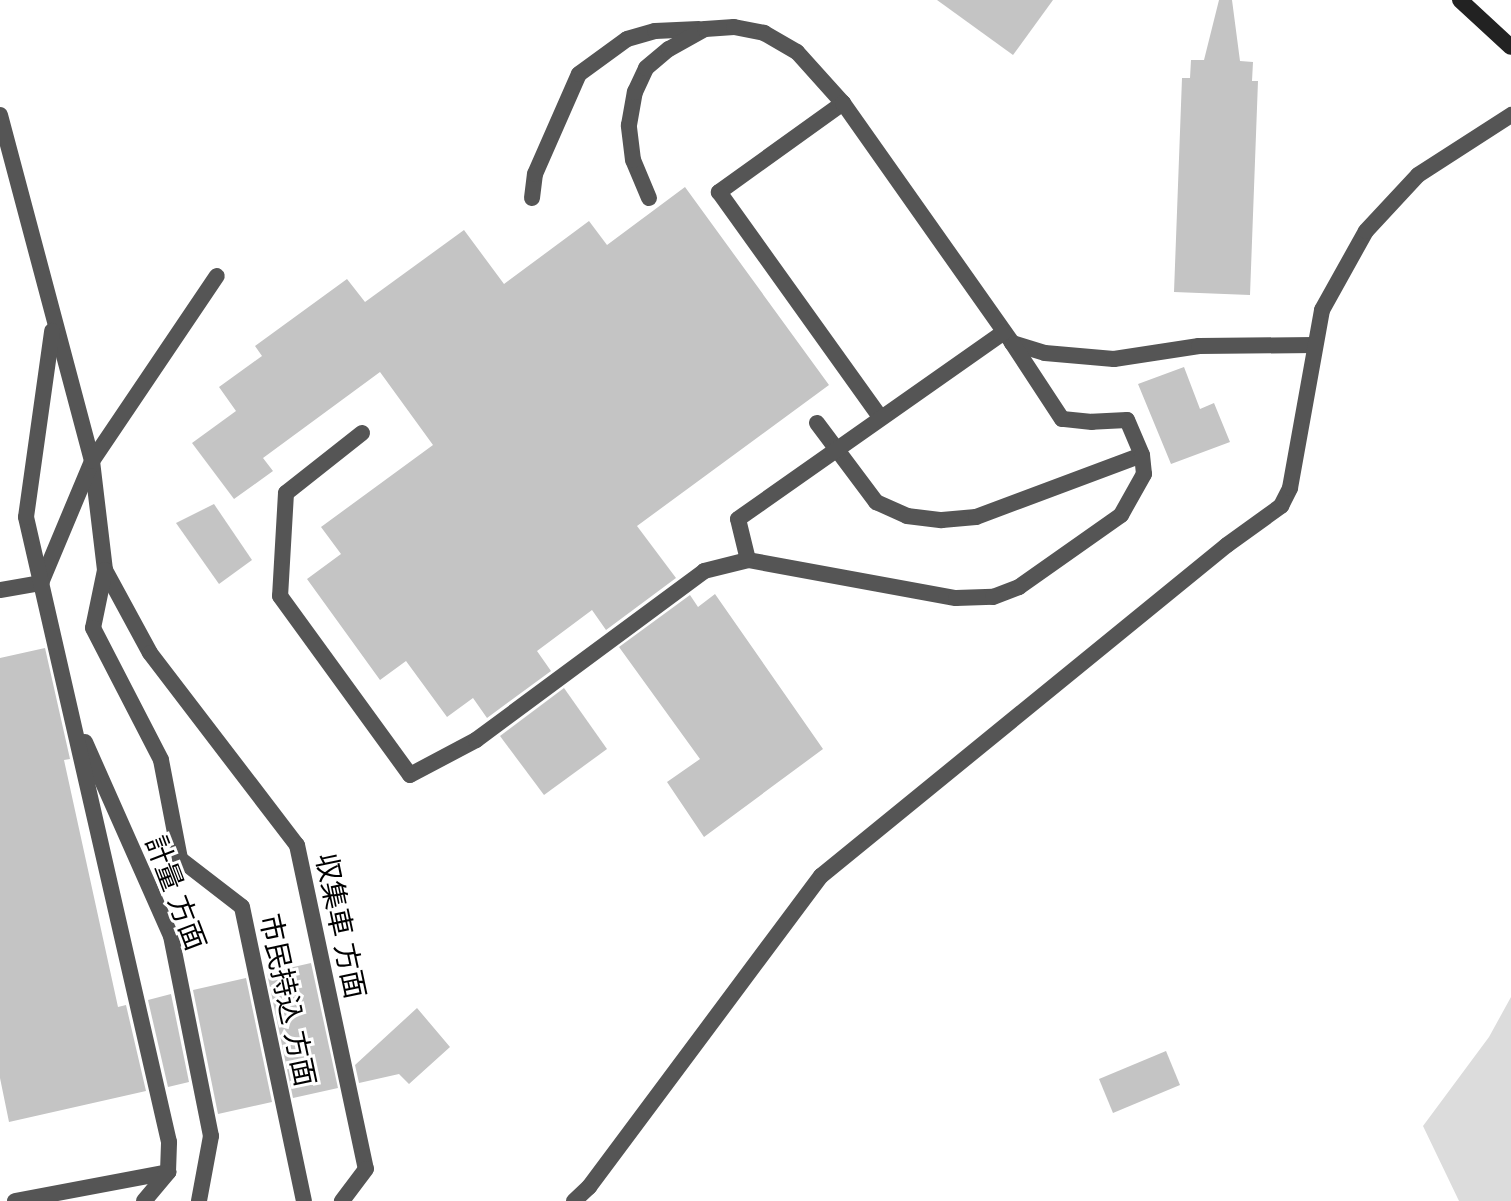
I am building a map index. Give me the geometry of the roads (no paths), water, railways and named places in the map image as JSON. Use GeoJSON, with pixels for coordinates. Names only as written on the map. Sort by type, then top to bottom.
{"type":"FeatureCollection","features":[{"type":"Feature","properties":{"kind":"street"},"geometry":{"type":"LineString","coordinates":[[1460,0],[1511,47]]}},
{"type":"Feature","properties":{"kind":"street"},"geometry":{"type":"LineString","coordinates":[[362,433],[286,493],[280,596],[410,775],[476,740],[704,571],[748,560],[956,598],[993,597],[1019,587],[1121,515],[1144,474],[1142,455],[1127,420],[1092,422],[1062,419],[843,103],[797,52],[764,33],[734,27],[655,31],[627,39],[579,74],[535,174],[532,198]]}},
{"type":"Feature","properties":{"kind":"street"},"geometry":{"type":"LineString","coordinates":[[649,198],[633,160],[629,125],[635,92],[646,68],[669,49],[705,29]]}},
{"type":"Feature","properties":{"kind":"street"},"geometry":{"type":"LineString","coordinates":[[843,103],[719,192],[880,417]]}},
{"type":"Feature","properties":{"kind":"street"},"geometry":{"type":"LineString","coordinates":[[0,115],[53,325],[92,461],[105,570]]}},
{"type":"Feature","properties":{"kind":"street"},"geometry":{"type":"LineString","coordinates":[[574,1201],[589,1187],[821,876],[1227,545],[1281,506],[1290,488],[1322,310],[1366,231],[1418,175],[1511,115]]}},
{"type":"Feature","properties":{"kind":"street"},"geometry":{"type":"LineString","coordinates":[[41,583],[92,461],[217,276]]}},
{"type":"Feature","properties":{"kind":"street"},"geometry":{"type":"LineString","coordinates":[[53,325],[26,517],[169,1142],[168,1172],[144,1201]]}},
{"type":"Feature","properties":{"kind":"street"},"geometry":{"type":"LineString","coordinates":[[1008,337],[1045,353],[1114,359],[1199,346],[1315,345]]}},
{"type":"Feature","properties":{"kind":"street"},"geometry":{"type":"LineString","coordinates":[[748,560],[738,519],[880,417],[1008,337]]}},
{"type":"Feature","properties":{"kind":"street"},"geometry":{"type":"LineString","coordinates":[[817,423],[876,502],[907,516],[942,520],[976,517],[1142,455]]}},
{"type":"Feature","properties":{"kind":"street","name":"収集車 方面"},"geometry":{"type":"LineString","coordinates":[[105,570],[150,653],[297,845],[366,1169],[342,1201]]}},
{"type":"Feature","properties":{"kind":"street","name":"市民持込 方面"},"geometry":{"type":"LineString","coordinates":[[105,570],[93,628],[161,760],[180,859],[242,907],[304,1201]]}},
{"type":"Feature","properties":{"kind":"street"},"geometry":{"type":"LineString","coordinates":[[0,590],[41,583]]}},
{"type":"Feature","properties":{"kind":"street","name":"計量 方面"},"geometry":{"type":"LineString","coordinates":[[70,706],[171,936],[211,1136],[199,1201]]}},
{"type":"Feature","properties":{"kind":"street"},"geometry":{"type":"LineString","coordinates":[[15,1201],[168,1172]]}}]}
